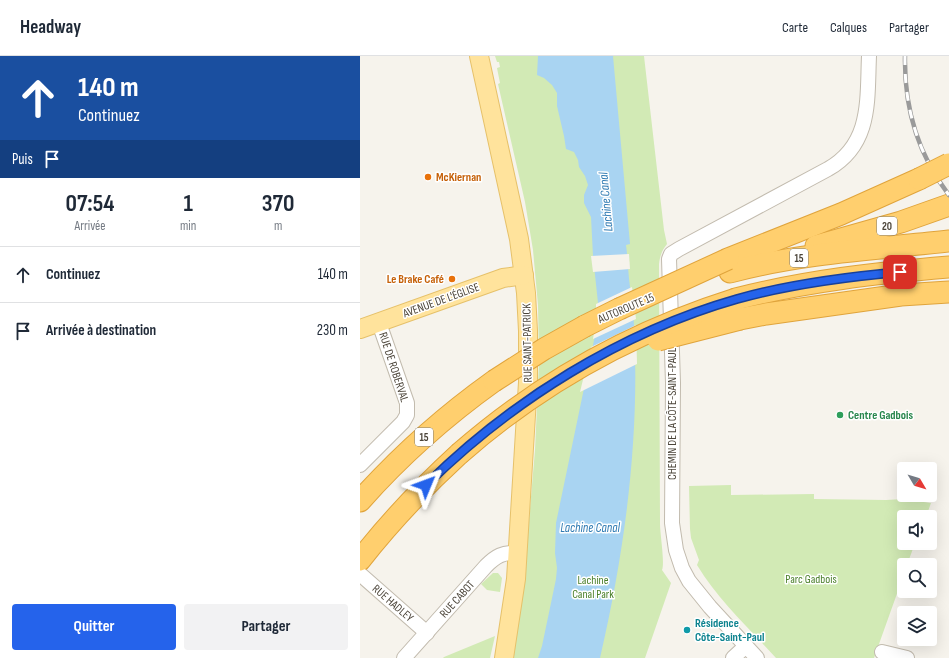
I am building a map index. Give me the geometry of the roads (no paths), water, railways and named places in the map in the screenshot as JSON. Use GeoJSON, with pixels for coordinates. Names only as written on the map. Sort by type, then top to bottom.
{"type":"FeatureCollection","features":[{"type":"Feature","properties":{"kind":"highway"},"geometry":{"type":"LineString","coordinates":[[729,265],[949,164]]}},
{"type":"Feature","properties":{"kind":"highway","name":"20"},"geometry":{"type":"LineString","coordinates":[[762,264],[834,240],[901,222],[944,207]]}},
{"type":"Feature","properties":{"kind":"highway","name":"15"},"geometry":{"type":"LineString","coordinates":[[729,265],[762,264],[848,252],[949,241]]}},
{"type":"Feature","properties":{"kind":"highway","name":"AUTOROUTE 15"},"geometry":{"type":"LineString","coordinates":[[360,501],[391,468],[421,440],[476,394],[506,372],[544,349],[619,310],[729,265]]}},
{"type":"Feature","properties":{"kind":"highway","name":"15"},"geometry":{"type":"LineString","coordinates":[[360,560],[414,497],[464,450],[519,406],[585,365],[652,330],[690,314],[736,299],[775,290],[824,280],[949,267]]}},
{"type":"Feature","properties":{"kind":"highway"},"geometry":{"type":"LineString","coordinates":[[585,365],[661,339],[740,319],[901,295],[949,292]]}},
{"type":"Feature","properties":{"kind":"highway"},"geometry":{"type":"LineString","coordinates":[[836,305],[949,306]]}},
{"type":"Feature","properties":{"kind":"main road","name":"RUE SAINT-PATRICK"},"geometry":{"type":"LineString","coordinates":[[479,56],[514,213],[524,275],[528,325],[528,382],[517,553],[514,593],[504,658]]}},
{"type":"Feature","properties":{"kind":"main road","name":"AVENUE DE L'ÉGLISE"},"geometry":{"type":"LineString","coordinates":[[360,329],[503,278],[524,275]]}},
{"type":"Feature","properties":{"kind":"street","name":"CHEMIN DE LA CÔTE-SAINT-PAUL"},"geometry":{"type":"LineString","coordinates":[[757,658],[710,607],[689,581],[678,560],[674,542],[672,523],[673,383],[670,259],[671,254],[681,248],[828,169],[847,154],[856,142],[864,122],[869,56]]}},
{"type":"Feature","properties":{"kind":"street","name":"RUE DE ROBERVAL"},"geometry":{"type":"LineString","coordinates":[[360,465],[403,422],[408,411],[405,396],[379,323]]}},
{"type":"Feature","properties":{"kind":"street","name":"RUE CABOT"},"geometry":{"type":"LineString","coordinates":[[404,658],[490,562],[508,552],[517,553]]}},
{"type":"Feature","properties":{"kind":"street","name":"RUE HADLEY"},"geometry":{"type":"LineString","coordinates":[[360,574],[426,633]]}},
{"type":"Feature","properties":{"kind":"street"},"geometry":{"type":"LineString","coordinates":[[733,658],[746,646]]}},
{"type":"Feature","properties":{"kind":"street"},"geometry":{"type":"LineString","coordinates":[[882,652],[907,658]]}},
{"type":"Feature","properties":{"kind":"water","name":"Lachine Canal"},"geometry":{"type":"Polygon","coordinates":[[[538,56],[613,56],[630,244],[626,245],[634,321],[635,410],[629,494],[617,576],[600,658],[538,658],[542,646],[556,579],[556,523],[598,321],[598,303],[591,217],[584,203],[584,195],[588,185],[585,176],[579,167],[578,160],[574,152],[566,149],[557,106],[557,93],[552,85],[544,78],[537,75],[538,56]]]}},
{"type":"Feature","properties":{"kind":"railway"},"geometry":{"type":"LineString","coordinates":[[905,56],[907,94],[915,130],[929,164],[949,195]]}},
{"type":"Feature","properties":{"kind":"place","name":"McKiernan"},"geometry":{"type":"Point","coordinates":[428,177]}},
{"type":"Feature","properties":{"kind":"place","name":"Le Brake Café"},"geometry":{"type":"Point","coordinates":[452,279]}},
{"type":"Feature","properties":{"kind":"place","name":"Centre Gadbois"},"geometry":{"type":"Point","coordinates":[840,415]}},
{"type":"Feature","properties":{"kind":"place","name":"Résidence Côte-Saint-Paul"},"geometry":{"type":"Point","coordinates":[687,630]}},
{"type":"Feature","properties":{"kind":"park label","name":"Parc Gadbois"},"geometry":{"type":"Point","coordinates":[811,579]}},
{"type":"Feature","properties":{"kind":"park label","name":"Lachine Canal Park"},"geometry":{"type":"Point","coordinates":[593,587]}}]}
